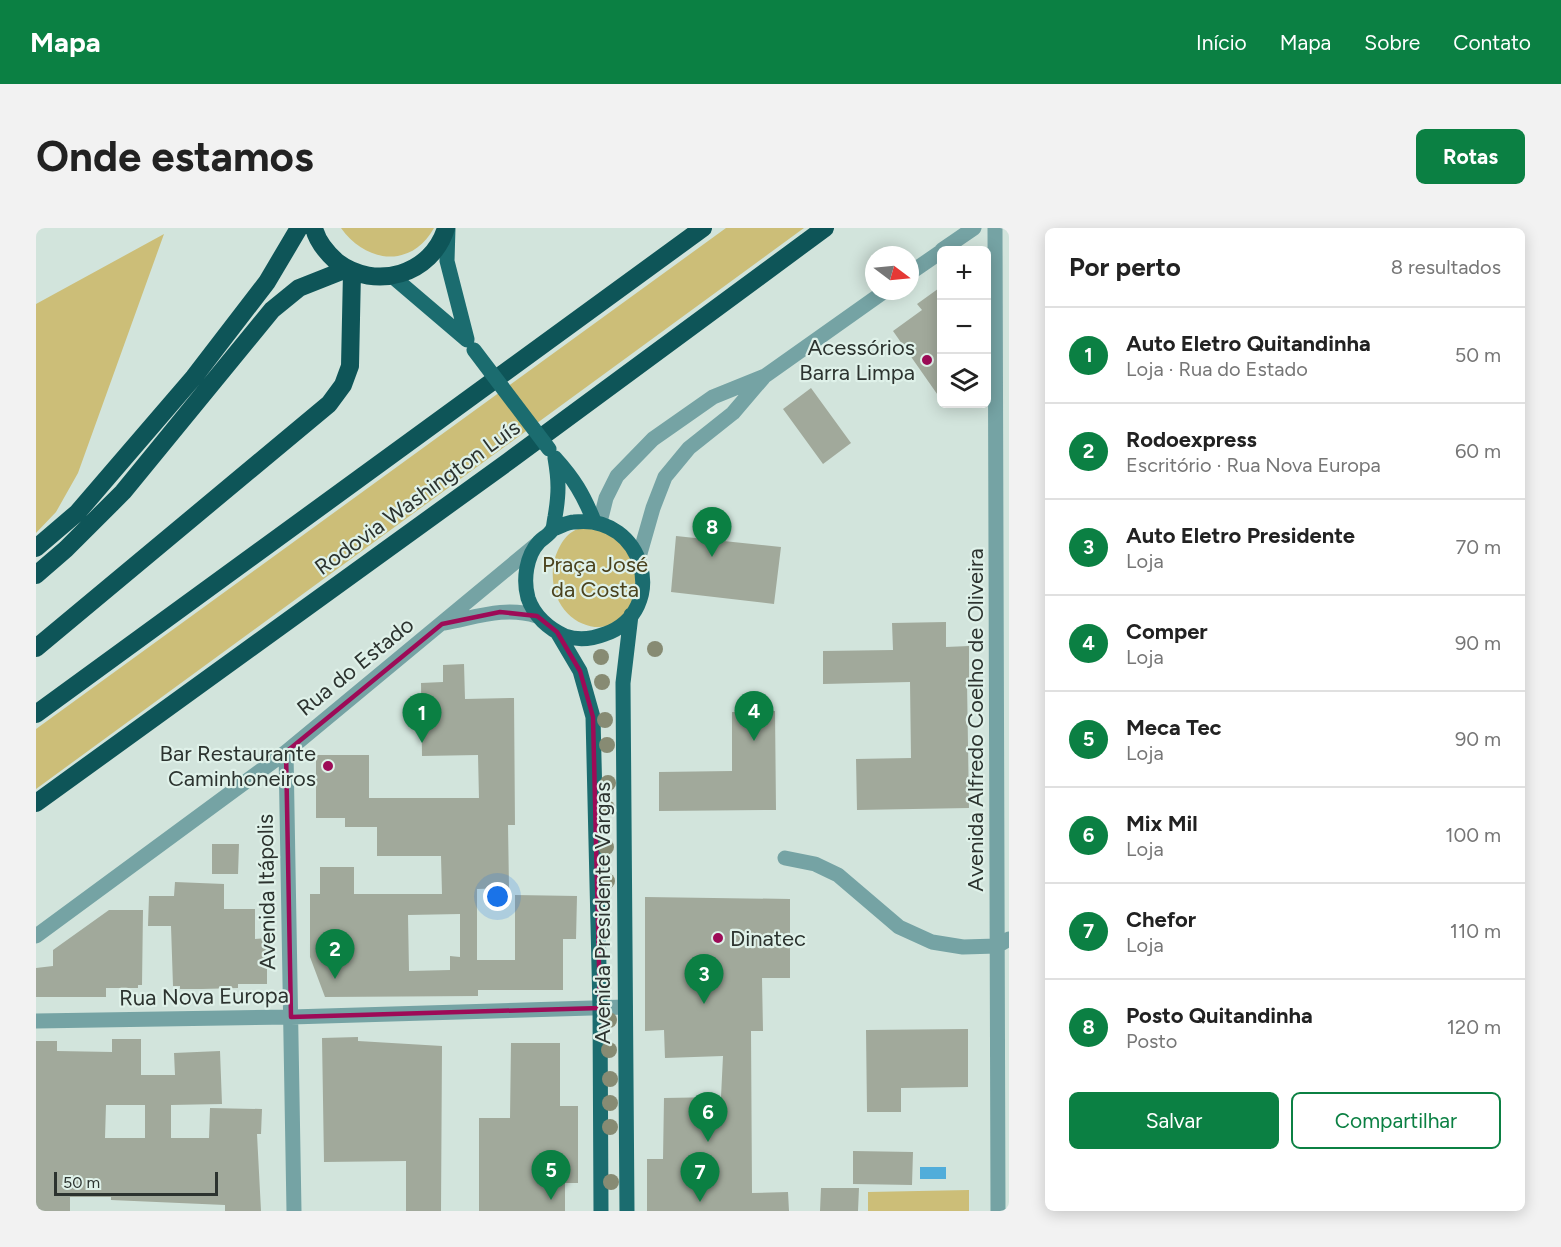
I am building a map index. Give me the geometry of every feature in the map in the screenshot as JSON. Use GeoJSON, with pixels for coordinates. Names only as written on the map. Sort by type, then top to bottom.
{"type":"FeatureCollection","features":[{"type":"Feature","properties":{"kind":"highway"},"geometry":{"type":"LineString","coordinates":[[36,548],[77,513],[194,377],[267,282],[299,228]]}},
{"type":"Feature","properties":{"kind":"highway"},"geometry":{"type":"LineString","coordinates":[[314,228],[328,255],[349,270],[372,277],[408,272],[423,263],[435,251],[447,228]]}},
{"type":"Feature","properties":{"kind":"highway"},"geometry":{"type":"LineString","coordinates":[[36,714],[704,228]]}},
{"type":"Feature","properties":{"kind":"highway","name":"Rodovia Washington Luís"},"geometry":{"type":"LineString","coordinates":[[36,803],[490,475],[825,228]]}},
{"type":"Feature","properties":{"kind":"highway"},"geometry":{"type":"LineString","coordinates":[[36,575],[66,549],[123,492],[272,310],[298,288],[349,270]]}},
{"type":"Feature","properties":{"kind":"highway"},"geometry":{"type":"LineString","coordinates":[[36,648],[329,404],[343,385],[350,366],[349,270]]}},
{"type":"Feature","properties":{"kind":"main road"},"geometry":{"type":"LineString","coordinates":[[447,228],[447,261],[470,344]]}},
{"type":"Feature","properties":{"kind":"main road"},"geometry":{"type":"LineString","coordinates":[[392,276],[470,344],[552,454],[572,476],[597,522]]}},
{"type":"Feature","properties":{"kind":"main road"},"geometry":{"type":"LineString","coordinates":[[552,454],[560,483],[553,529]]}},
{"type":"Feature","properties":{"kind":"main road"},"geometry":{"type":"LineString","coordinates":[[572,522],[597,522],[616,530],[630,542],[639,557],[643,577],[641,597],[631,615],[610,633],[584,639],[570,637],[557,632],[537,616],[528,599],[525,580],[528,561],[537,544],[553,529],[572,522]]}},
{"type":"Feature","properties":{"kind":"main road","name":"Avenida Presidente Vargas"},"geometry":{"type":"LineString","coordinates":[[627,1211],[623,683],[631,615]]}},
{"type":"Feature","properties":{"kind":"main road","name":"Avenida Presidente Vargas"},"geometry":{"type":"LineString","coordinates":[[557,632],[580,671],[593,717],[600,1008],[601,1211]]}},
{"type":"Feature","properties":{"kind":"street"},"geometry":{"type":"LineString","coordinates":[[949,246],[974,228]]}},
{"type":"Feature","properties":{"kind":"street","name":"Avenida Alfredo Coelho de Oliveira"},"geometry":{"type":"LineString","coordinates":[[995,228],[1003,942],[998,1211]]}},
{"type":"Feature","properties":{"kind":"street"},"geometry":{"type":"LineString","coordinates":[[919,267],[937,254]]}},
{"type":"Feature","properties":{"kind":"street"},"geometry":{"type":"LineString","coordinates":[[597,522],[617,476],[653,439],[713,397],[765,376],[872,300]]}},
{"type":"Feature","properties":{"kind":"street"},"geometry":{"type":"LineString","coordinates":[[639,557],[653,508],[665,477],[689,448],[733,413],[765,376]]}},
{"type":"Feature","properties":{"kind":"street","name":"Rua do Estado"},"geometry":{"type":"LineString","coordinates":[[36,936],[285,752],[537,544]]}},
{"type":"Feature","properties":{"kind":"street","name":"Rua do Estado"},"geometry":{"type":"LineString","coordinates":[[442,624],[500,612],[520,611],[537,616]]}},
{"type":"Feature","properties":{"kind":"street","name":"Avenida Itápolis"},"geometry":{"type":"LineString","coordinates":[[285,752],[294,1211]]}},
{"type":"Feature","properties":{"kind":"street"},"geometry":{"type":"LineString","coordinates":[[785,858],[815,864],[838,875],[899,927],[932,942],[963,947],[1003,942]]}},
{"type":"Feature","properties":{"kind":"street","name":"Rua Nova Europa"},"geometry":{"type":"LineString","coordinates":[[36,1021],[291,1017],[625,1007]]}},
{"type":"Feature","properties":{"kind":"highlighted area"},"geometry":{"type":"Polygon","coordinates":[[[500,612],[537,616],[557,632],[580,671],[593,717],[600,1008],[291,1017],[286,752],[442,624],[500,612]]]}},
{"type":"Feature","properties":{"kind":"green space"},"geometry":{"type":"Polygon","coordinates":[[[341,228],[434,228],[413,250],[401,255],[388,256],[363,249],[341,228]]]}},
{"type":"Feature","properties":{"kind":"green space"},"geometry":{"type":"Polygon","coordinates":[[[726,228],[804,228],[36,789],[36,729],[726,228]]]}},
{"type":"Feature","properties":{"kind":"green space"},"geometry":{"type":"Polygon","coordinates":[[[164,234],[78,473],[56,512],[36,533],[36,304],[164,234]]]}},
{"type":"Feature","properties":{"kind":"green space","name":"Praça José da Costa"},"geometry":{"type":"Polygon","coordinates":[[[586,527],[612,532],[635,562],[632,603],[622,618],[608,626],[592,626],[577,621],[564,609],[555,591],[553,568],[559,548],[568,535],[586,527]]]}},
{"type":"Feature","properties":{"kind":"green space"},"geometry":{"type":"Polygon","coordinates":[[[969,1190],[969,1211],[868,1211],[868,1192],[969,1190]]]}},
{"type":"Feature","properties":{"kind":"water"},"geometry":{"type":"Polygon","coordinates":[[[920,1167],[946,1167],[946,1179],[920,1179],[920,1167]]]}},
{"type":"Feature","properties":{"kind":"building","name":"Acessórios Barra Limpa"},"geometry":{"type":"Polygon","coordinates":[[[937,290],[937,394],[893,331],[922,310],[917,304],[937,290]]]}},
{"type":"Feature","properties":{"kind":"building"},"geometry":{"type":"Polygon","coordinates":[[[811,388],[851,443],[823,464],[783,409],[811,388]]]}},
{"type":"Feature","properties":{"kind":"building"},"geometry":{"type":"Polygon","coordinates":[[[676,536],[781,547],[774,604],[671,592],[676,536]]]}},
{"type":"Feature","properties":{"kind":"building"},"geometry":{"type":"Polygon","coordinates":[[[946,622],[946,647],[969,646],[969,682],[967,682],[969,808],[857,810],[856,759],[911,758],[910,682],[823,684],[823,651],[893,650],[892,623],[946,622]]]}},
{"type":"Feature","properties":{"kind":"building"},"geometry":{"type":"Polygon","coordinates":[[[464,664],[465,699],[514,698],[515,825],[508,825],[509,888],[477,889],[477,960],[515,960],[515,895],[577,896],[576,939],[563,939],[563,990],[478,990],[478,996],[325,997],[310,957],[310,894],[320,894],[320,867],[354,867],[354,894],[442,894],[441,856],[377,856],[377,827],[345,827],[345,818],[316,818],[316,755],[369,755],[369,798],[479,798],[478,755],[422,756],[421,683],[443,682],[443,665],[464,664]],[[460,914],[408,915],[409,971],[450,970],[450,956],[460,957],[460,914]]]}},
{"type":"Feature","properties":{"kind":"building"},"geometry":{"type":"Polygon","coordinates":[[[775,711],[776,810],[659,811],[659,772],[732,771],[732,712],[775,711]]]}},
{"type":"Feature","properties":{"kind":"building"},"geometry":{"type":"Polygon","coordinates":[[[212,844],[239,844],[238,874],[212,874],[212,844]]]}},
{"type":"Feature","properties":{"kind":"building"},"geometry":{"type":"Polygon","coordinates":[[[175,882],[224,884],[224,909],[255,909],[255,939],[267,938],[267,984],[238,984],[238,988],[202,989],[180,989],[180,986],[173,986],[171,926],[148,926],[149,896],[174,896],[175,882]]]}},
{"type":"Feature","properties":{"kind":"building"},"geometry":{"type":"Polygon","coordinates":[[[645,897],[790,899],[790,978],[762,978],[763,1031],[751,1031],[752,1193],[788,1192],[789,1211],[647,1211],[647,1159],[663,1159],[664,1098],[721,1097],[723,1056],[665,1058],[664,1030],[645,1031],[645,897]]]}},
{"type":"Feature","properties":{"kind":"building"},"geometry":{"type":"Polygon","coordinates":[[[109,910],[143,910],[142,985],[138,985],[138,988],[106,988],[106,997],[36,997],[36,968],[53,966],[53,950],[109,910]]]}},
{"type":"Feature","properties":{"kind":"building"},"geometry":{"type":"Polygon","coordinates":[[[968,1029],[968,1087],[901,1088],[901,1112],[867,1112],[866,1030],[968,1029]]]}},
{"type":"Feature","properties":{"kind":"building"},"geometry":{"type":"Polygon","coordinates":[[[358,1037],[358,1041],[442,1046],[441,1211],[406,1211],[406,1161],[324,1162],[322,1038],[358,1037]]]}},
{"type":"Feature","properties":{"kind":"building"},"geometry":{"type":"Polygon","coordinates":[[[112,1039],[141,1039],[141,1075],[175,1075],[174,1053],[220,1051],[222,1104],[171,1105],[171,1138],[209,1138],[210,1108],[262,1109],[261,1134],[257,1134],[261,1211],[225,1211],[225,1205],[111,1200],[111,1197],[70,1197],[70,1211],[36,1211],[36,1041],[57,1041],[57,1051],[112,1052],[112,1039]],[[106,1105],[105,1138],[145,1138],[145,1105],[106,1105]]]}},
{"type":"Feature","properties":{"kind":"building"},"geometry":{"type":"Polygon","coordinates":[[[511,1043],[560,1043],[560,1106],[578,1106],[578,1183],[565,1183],[565,1211],[479,1211],[479,1118],[510,1118],[511,1043]]]}},
{"type":"Feature","properties":{"kind":"building"},"geometry":{"type":"Polygon","coordinates":[[[853,1151],[913,1152],[912,1185],[853,1184],[853,1151]]]}},
{"type":"Feature","properties":{"kind":"building"},"geometry":{"type":"Polygon","coordinates":[[[821,1188],[859,1188],[858,1211],[820,1211],[821,1188]]]}},
{"type":"Feature","properties":{"kind":"place","name":"Acessórios Barra Limpa"},"geometry":{"type":"Point","coordinates":[927,360]}},
{"type":"Feature","properties":{"kind":"place","name":"Posto Quitandinha"},"geometry":{"type":"Point","coordinates":[712,557]}},
{"type":"Feature","properties":{"kind":"place","name":"Comper"},"geometry":{"type":"Point","coordinates":[754,741]}},
{"type":"Feature","properties":{"kind":"place","name":"Auto Eletro Quitandinha"},"geometry":{"type":"Point","coordinates":[422,743]}},
{"type":"Feature","properties":{"kind":"place","name":"Bar Restaurante Caminhoneiros"},"geometry":{"type":"Point","coordinates":[328,766]}},
{"type":"Feature","properties":{"kind":"place","name":"Dinatec"},"geometry":{"type":"Point","coordinates":[718,938]}},
{"type":"Feature","properties":{"kind":"place","name":"Rodoexpress"},"geometry":{"type":"Point","coordinates":[335,979]}},
{"type":"Feature","properties":{"kind":"place","name":"Auto Eletro Presidente"},"geometry":{"type":"Point","coordinates":[704,1004]}},
{"type":"Feature","properties":{"kind":"place","name":"Mix Mil"},"geometry":{"type":"Point","coordinates":[708,1142]}},
{"type":"Feature","properties":{"kind":"place","name":"Meca Tec"},"geometry":{"type":"Point","coordinates":[551,1200]}},
{"type":"Feature","properties":{"kind":"place","name":"Chefor"},"geometry":{"type":"Point","coordinates":[700,1202]}}]}
